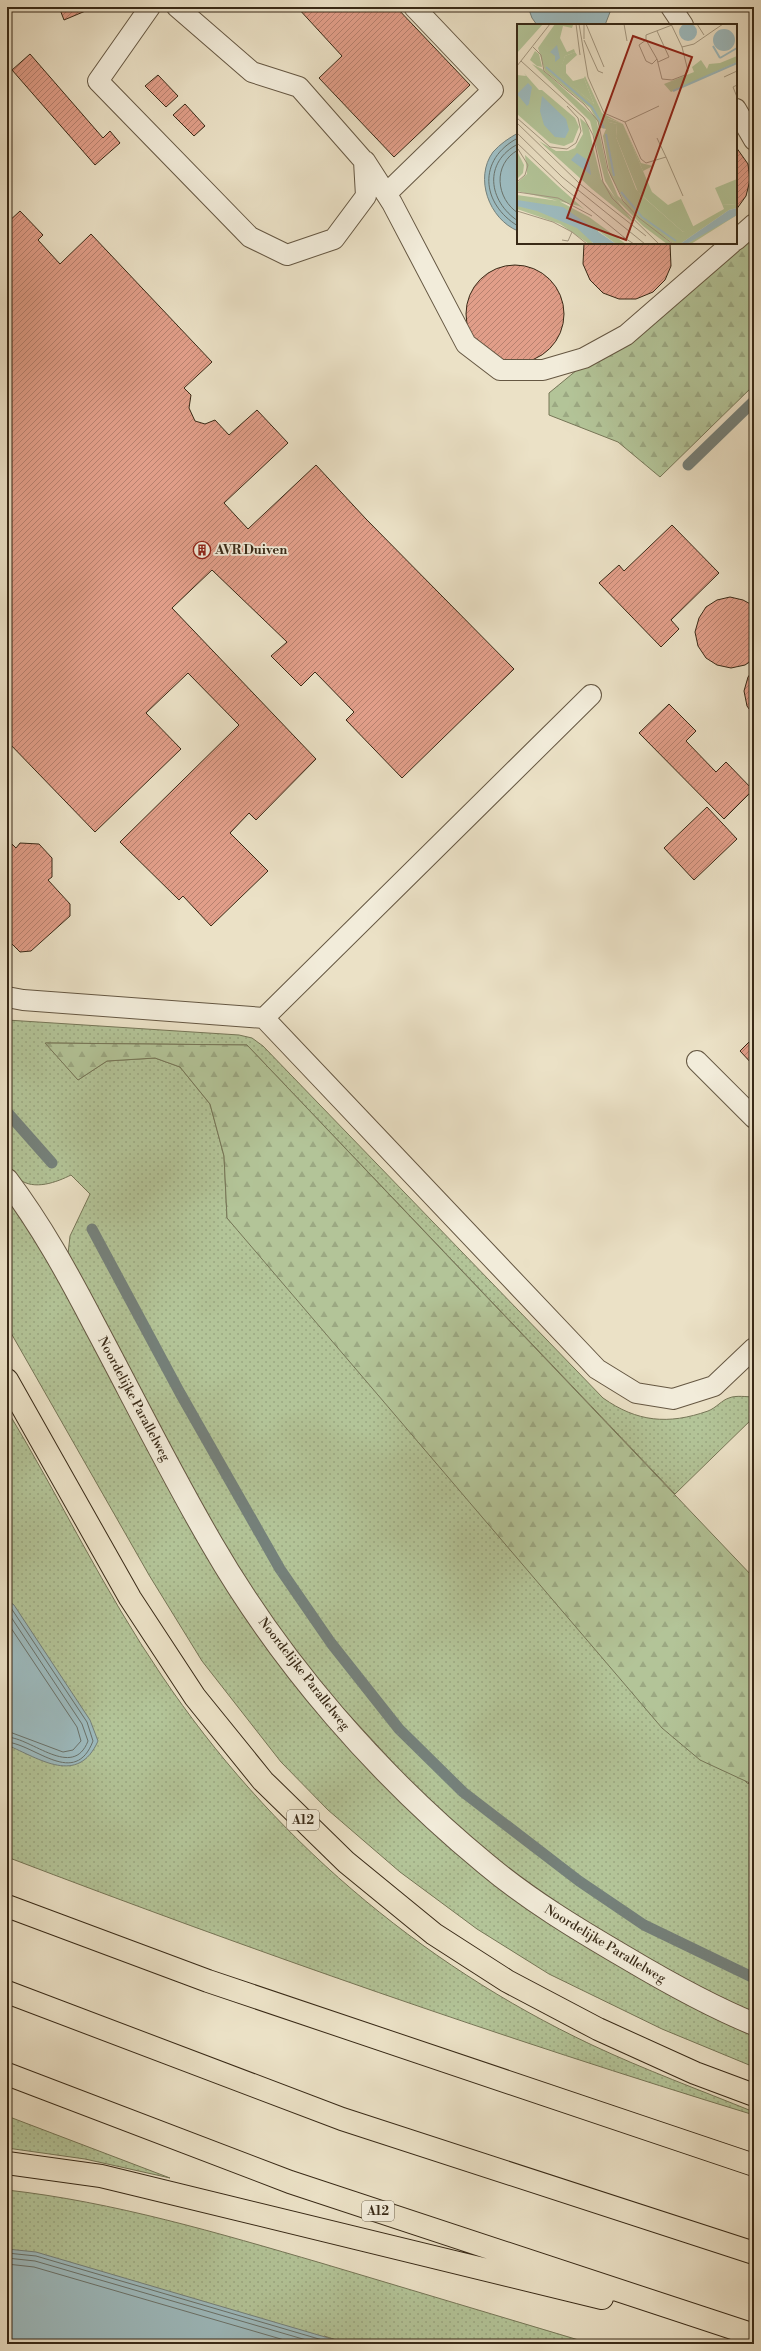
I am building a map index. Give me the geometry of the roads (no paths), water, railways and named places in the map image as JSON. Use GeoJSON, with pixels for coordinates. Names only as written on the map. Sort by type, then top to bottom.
{"type":"FeatureCollection","features":[{"type":"Feature","properties":{"kind":"highway","name":"A12"},"geometry":{"type":"LineString","coordinates":[[7,1380],[130,1598],[195,1697],[263,1781],[346,1862],[434,1934],[508,1981],[605,2032],[695,2073],[754,2095]]}},
{"type":"Feature","properties":{"kind":"highway"},"geometry":{"type":"LineString","coordinates":[[7,1906],[208,1981],[754,2165]]}},
{"type":"Feature","properties":{"kind":"highway"},"geometry":{"type":"LineString","coordinates":[[7,1992],[342,2119],[754,2253]]}},
{"type":"Feature","properties":{"kind":"highway","name":"A12"},"geometry":{"type":"LineString","coordinates":[[7,2074],[290,2182],[754,2335]]}},
{"type":"Feature","properties":{"kind":"highway","name":"A12"},"geometry":{"type":"LineString","coordinates":[[7,2162],[101,2176],[754,2335]]}},
{"type":"Feature","properties":{"kind":"street","name":"Noordelijke Parallelweg"},"geometry":{"type":"LineString","coordinates":[[7,1180],[34,1215],[63,1265],[212,1544],[260,1619],[308,1683],[364,1749],[406,1793],[487,1865],[564,1921],[657,1976],[754,2024]]}},
{"type":"Feature","properties":{"kind":"lane"},"geometry":{"type":"LineString","coordinates":[[150,7],[98,81],[250,237],[287,255],[334,239],[366,196],[364,161]]}},
{"type":"Feature","properties":{"kind":"lane"},"geometry":{"type":"LineString","coordinates":[[177,7],[252,72],[299,87],[364,161],[386,194],[466,344],[500,370],[543,370],[584,358],[626,335],[731,244]]}},
{"type":"Feature","properties":{"kind":"lane"},"geometry":{"type":"LineString","coordinates":[[386,194],[493,90],[414,7]]}},
{"type":"Feature","properties":{"kind":"lane"},"geometry":{"type":"LineString","coordinates":[[671,7],[682,24]]}},
{"type":"Feature","properties":{"kind":"lane"},"geometry":{"type":"LineString","coordinates":[[737,111],[754,140]]}},
{"type":"Feature","properties":{"kind":"lane"},"geometry":{"type":"LineString","coordinates":[[737,239],[754,224]]}},
{"type":"Feature","properties":{"kind":"lane"},"geometry":{"type":"LineString","coordinates":[[264,1018],[591,695]]}},
{"type":"Feature","properties":{"kind":"lane"},"geometry":{"type":"LineString","coordinates":[[7,997],[23,1000],[264,1018],[597,1369],[636,1392],[673,1399],[714,1386],[754,1348]]}},
{"type":"Feature","properties":{"kind":"lane"},"geometry":{"type":"LineString","coordinates":[[697,1061],[754,1118]]}},
{"type":"Feature","properties":{"kind":"water"},"geometry":{"type":"Polygon","coordinates":[[[528,7],[612,7],[605,24],[536,24],[532,18],[528,7]]]}},
{"type":"Feature","properties":{"kind":"water"},"geometry":{"type":"Polygon","coordinates":[[[517,134],[517,230],[499,217],[492,208],[485,185],[487,162],[493,152],[505,141],[517,134]]]}},
{"type":"Feature","properties":{"kind":"water"},"geometry":{"type":"Polygon","coordinates":[[[7,1600],[14,1605],[90,1720],[98,1741],[90,1755],[80,1763],[69,1766],[57,1765],[32,1757],[7,1745],[7,1600]]]}},
{"type":"Feature","properties":{"kind":"water"},"geometry":{"type":"Polygon","coordinates":[[[7,2249],[36,2252],[349,2344],[7,2344],[7,2249]]]}},
{"type":"Feature","properties":{"kind":"waterway"},"geometry":{"type":"LineString","coordinates":[[688,465],[754,401]]}},
{"type":"Feature","properties":{"kind":"waterway"},"geometry":{"type":"LineString","coordinates":[[7,1112],[52,1163]]}},
{"type":"Feature","properties":{"kind":"waterway"},"geometry":{"type":"LineString","coordinates":[[92,1229],[180,1393],[280,1569],[331,1643],[399,1729],[463,1792],[579,1881],[644,1925],[754,1978]]}},
{"type":"Feature","properties":{"kind":"place","name":"AVR Duiven"},"geometry":{"type":"Point","coordinates":[202,550]}}]}
